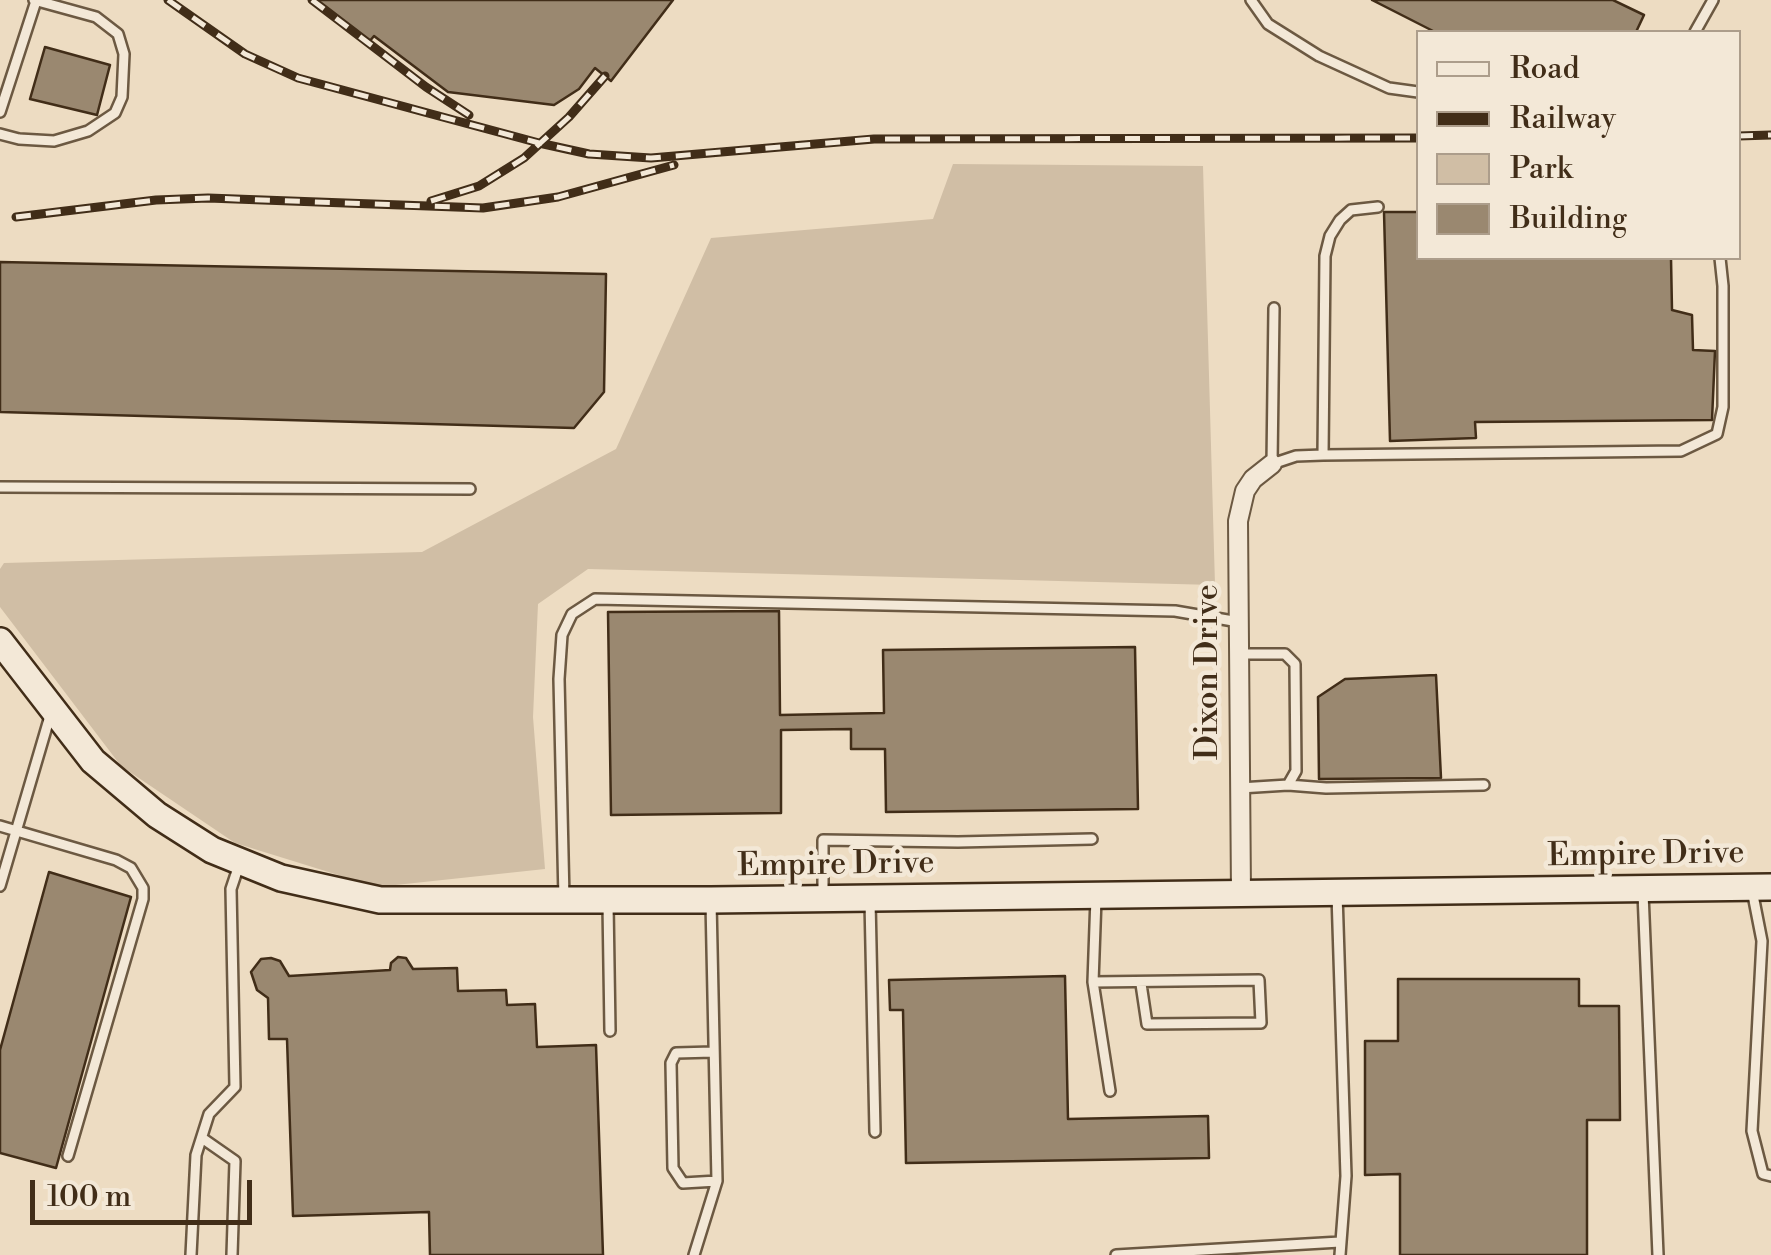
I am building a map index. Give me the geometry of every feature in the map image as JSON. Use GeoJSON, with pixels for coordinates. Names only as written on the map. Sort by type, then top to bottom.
{"type":"FeatureCollection","features":[{"type":"Feature","properties":{"kind":"street","name":"Dixon Drive"},"geometry":{"type":"LineString","coordinates":[[1241,893],[1240,504],[1253,478],[1272,464]]}},
{"type":"Feature","properties":{"kind":"street","name":"Empire Drive"},"geometry":{"type":"LineString","coordinates":[[0,641],[93,761],[186,834],[240,862],[316,888],[380,900],[564,902],[1761,887]]}},
{"type":"Feature","properties":{"kind":"lane"},"geometry":{"type":"LineString","coordinates":[[0,112],[35,0],[96,17],[118,34],[124,54],[122,97],[115,113],[88,132],[54,140],[0,134]]}},
{"type":"Feature","properties":{"kind":"lane"},"geometry":{"type":"LineString","coordinates":[[1251,0],[1268,24],[1319,56],[1389,88],[1416,92]]}},
{"type":"Feature","properties":{"kind":"lane"},"geometry":{"type":"LineString","coordinates":[[1696,30],[1713,0]]}},
{"type":"Feature","properties":{"kind":"lane"},"geometry":{"type":"LineString","coordinates":[[1323,455],[1325,256],[1330,236],[1340,220],[1351,210],[1378,207]]}},
{"type":"Feature","properties":{"kind":"lane"},"geometry":{"type":"LineString","coordinates":[[1274,308],[1272,464],[1296,456],[1323,455],[1681,450],[1717,434],[1723,407],[1720,260]]}},
{"type":"Feature","properties":{"kind":"lane"},"geometry":{"type":"LineString","coordinates":[[0,487],[470,489]]}},
{"type":"Feature","properties":{"kind":"lane"},"geometry":{"type":"LineString","coordinates":[[564,902],[559,680],[562,634],[572,614],[595,599],[1174,611],[1239,622]]}},
{"type":"Feature","properties":{"kind":"lane"},"geometry":{"type":"LineString","coordinates":[[1239,654],[1285,654],[1295,664],[1296,771],[1288,784]]}},
{"type":"Feature","properties":{"kind":"lane"},"geometry":{"type":"LineString","coordinates":[[0,886],[52,710]]}},
{"type":"Feature","properties":{"kind":"lane"},"geometry":{"type":"LineString","coordinates":[[1240,788],[1288,784],[1326,788],[1484,785]]}},
{"type":"Feature","properties":{"kind":"lane"},"geometry":{"type":"LineString","coordinates":[[0,826],[116,860],[131,868],[143,888],[68,1156]]}},
{"type":"Feature","properties":{"kind":"lane"},"geometry":{"type":"LineString","coordinates":[[823,899],[823,840],[1092,839]]}},
{"type":"Feature","properties":{"kind":"lane"},"geometry":{"type":"LineString","coordinates":[[190,1255],[196,1155],[209,1114],[235,1087],[231,889],[240,862]]}},
{"type":"Feature","properties":{"kind":"lane"},"geometry":{"type":"LineString","coordinates":[[1761,887],[1771,954]]}},
{"type":"Feature","properties":{"kind":"lane"},"geometry":{"type":"LineString","coordinates":[[1643,888],[1658,1255]]}},
{"type":"Feature","properties":{"kind":"lane"},"geometry":{"type":"LineString","coordinates":[[1337,892],[1346,1176],[1340,1255]]}},
{"type":"Feature","properties":{"kind":"lane"},"geometry":{"type":"LineString","coordinates":[[1096,895],[1092,982],[1110,1090]]}},
{"type":"Feature","properties":{"kind":"lane"},"geometry":{"type":"LineString","coordinates":[[870,898],[875,1132]]}},
{"type":"Feature","properties":{"kind":"lane"},"geometry":{"type":"LineString","coordinates":[[694,1255],[717,1181],[711,900]]}},
{"type":"Feature","properties":{"kind":"lane"},"geometry":{"type":"LineString","coordinates":[[608,901],[610,1031]]}},
{"type":"Feature","properties":{"kind":"lane"},"geometry":{"type":"LineString","coordinates":[[1767,941],[1752,1131],[1763,1174],[1771,1176]]}},
{"type":"Feature","properties":{"kind":"lane"},"geometry":{"type":"LineString","coordinates":[[1092,982],[1258,980],[1262,1023],[1147,1024],[1140,984]]}},
{"type":"Feature","properties":{"kind":"lane"},"geometry":{"type":"LineString","coordinates":[[713,1052],[676,1054],[671,1063],[673,1168],[683,1183],[717,1181]]}},
{"type":"Feature","properties":{"kind":"lane"},"geometry":{"type":"LineString","coordinates":[[202,1138],[235,1161],[232,1255]]}},
{"type":"Feature","properties":{"kind":"lane"},"geometry":{"type":"LineString","coordinates":[[1116,1255],[1288,1251],[1340,1242]]}},
{"type":"Feature","properties":{"kind":"green space"},"geometry":{"type":"Polygon","coordinates":[[[953,164],[1203,166],[1215,585],[588,569],[538,604],[533,717],[545,869],[377,887],[235,843],[121,766],[0,607],[0,569],[4,563],[422,552],[616,449],[711,238],[933,219],[953,164]]]}},
{"type":"Feature","properties":{"kind":"building"},"geometry":{"type":"Polygon","coordinates":[[[315,0],[673,0],[611,81],[595,68],[579,89],[554,105],[448,92],[374,36],[369,42],[315,0]]]}},
{"type":"Feature","properties":{"kind":"building"},"geometry":{"type":"Polygon","coordinates":[[[1372,0],[1613,0],[1644,15],[1637,30],[1431,30],[1372,0]]]}},
{"type":"Feature","properties":{"kind":"building"},"geometry":{"type":"Polygon","coordinates":[[[45,47],[110,65],[97,115],[30,99],[45,47]]]}},
{"type":"Feature","properties":{"kind":"building"},"geometry":{"type":"Polygon","coordinates":[[[1384,212],[1416,212],[1416,260],[1671,260],[1672,310],[1692,315],[1693,350],[1715,351],[1712,420],[1475,422],[1476,438],[1390,441],[1384,212]]]}},
{"type":"Feature","properties":{"kind":"building"},"geometry":{"type":"Polygon","coordinates":[[[0,262],[606,274],[604,392],[574,428],[0,412],[0,262]]]}},
{"type":"Feature","properties":{"kind":"building"},"geometry":{"type":"Polygon","coordinates":[[[779,611],[780,715],[884,713],[883,650],[1135,647],[1138,809],[886,812],[885,749],[851,749],[851,729],[781,730],[781,813],[611,815],[608,612],[779,611]]]}},
{"type":"Feature","properties":{"kind":"building"},"geometry":{"type":"Polygon","coordinates":[[[1436,675],[1441,778],[1319,779],[1318,697],[1345,679],[1436,675]]]}},
{"type":"Feature","properties":{"kind":"building"},"geometry":{"type":"Polygon","coordinates":[[[49,872],[131,897],[56,1168],[0,1153],[0,1050],[49,872]]]}},
{"type":"Feature","properties":{"kind":"building"},"geometry":{"type":"Polygon","coordinates":[[[398,957],[406,958],[413,969],[457,968],[458,991],[506,990],[507,1005],[535,1004],[537,1047],[596,1045],[603,1255],[430,1255],[429,1212],[293,1216],[287,1039],[269,1039],[268,998],[257,990],[251,972],[261,959],[271,958],[280,961],[289,976],[390,970],[398,957]]]}},
{"type":"Feature","properties":{"kind":"building"},"geometry":{"type":"Polygon","coordinates":[[[1065,976],[1068,1119],[1208,1116],[1209,1158],[906,1163],[903,1010],[890,1010],[889,980],[1065,976]]]}},
{"type":"Feature","properties":{"kind":"building"},"geometry":{"type":"Polygon","coordinates":[[[1398,979],[1579,979],[1579,1006],[1619,1006],[1620,1120],[1587,1120],[1587,1255],[1400,1255],[1400,1174],[1365,1175],[1365,1041],[1398,1041],[1398,979]]]}},
{"type":"Feature","properties":{"kind":"railway"},"geometry":{"type":"LineString","coordinates":[[168,0],[245,54],[298,78],[589,154],[651,158],[874,139],[1416,138]]}},
{"type":"Feature","properties":{"kind":"railway"},"geometry":{"type":"LineString","coordinates":[[312,0],[469,115]]}},
{"type":"Feature","properties":{"kind":"railway"},"geometry":{"type":"LineString","coordinates":[[431,201],[479,186],[524,158],[569,117],[605,76]]}},
{"type":"Feature","properties":{"kind":"railway"},"geometry":{"type":"LineString","coordinates":[[1741,136],[1771,135]]}},
{"type":"Feature","properties":{"kind":"railway"},"geometry":{"type":"LineString","coordinates":[[16,217],[156,200],[208,198],[483,208],[558,197],[674,165]]}}]}
